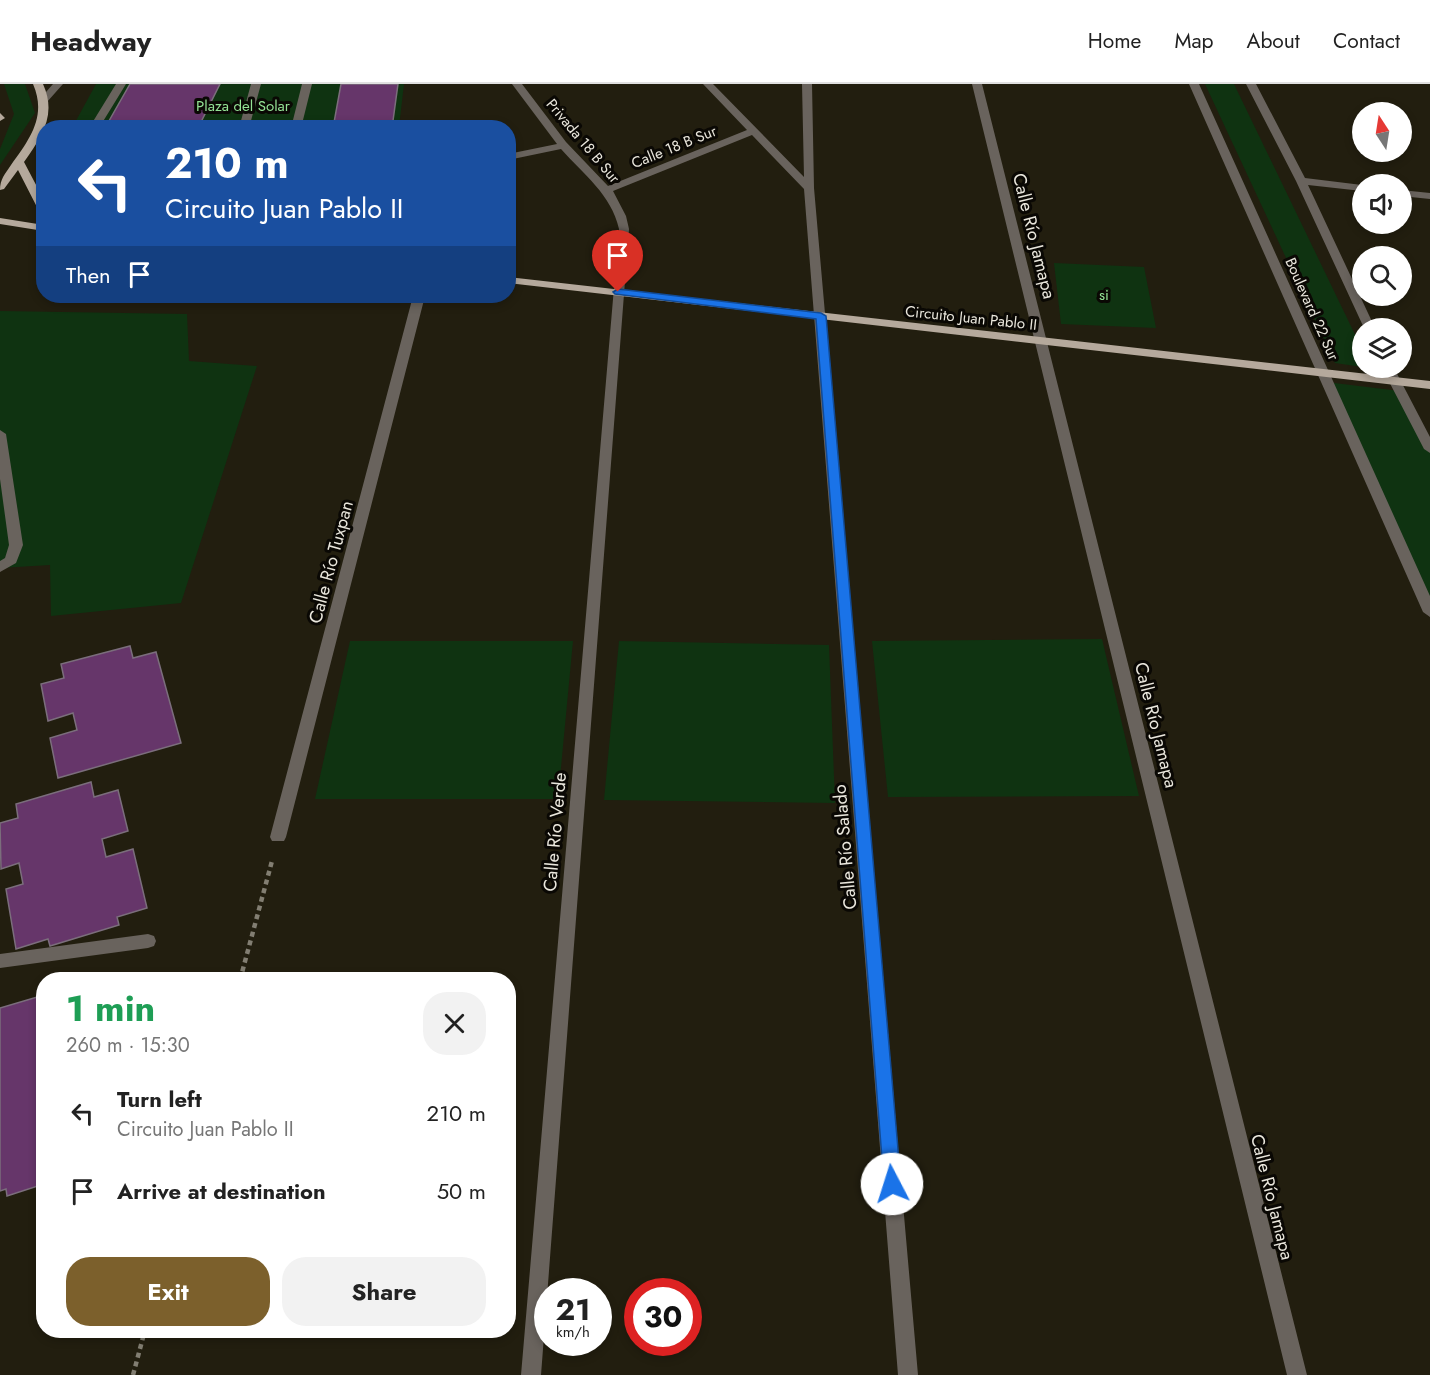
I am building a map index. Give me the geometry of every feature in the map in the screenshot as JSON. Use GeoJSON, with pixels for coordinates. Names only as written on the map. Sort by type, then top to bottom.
{"type":"FeatureCollection","features":[{"type":"Feature","properties":{"kind":"main road"},"geometry":{"type":"LineString","coordinates":[[38,84],[44,100],[40,120]]}},
{"type":"Feature","properties":{"kind":"main road"},"geometry":{"type":"LineString","coordinates":[[0,188],[19,162],[36,131]]}},
{"type":"Feature","properties":{"kind":"main road"},"geometry":{"type":"LineString","coordinates":[[19,162],[36,195]]}},
{"type":"Feature","properties":{"kind":"main road"},"geometry":{"type":"LineString","coordinates":[[0,221],[36,227]]}},
{"type":"Feature","properties":{"kind":"main road","name":"Circuito Juan Pablo II"},"geometry":{"type":"LineString","coordinates":[[516,281],[1430,385]]}},
{"type":"Feature","properties":{"kind":"street"},"geometry":{"type":"LineString","coordinates":[[44,100],[58,84]]}},
{"type":"Feature","properties":{"kind":"street"},"geometry":{"type":"LineString","coordinates":[[99,120],[121,84]]}},
{"type":"Feature","properties":{"kind":"street"},"geometry":{"type":"LineString","coordinates":[[246,120],[256,84]]}},
{"type":"Feature","properties":{"kind":"street"},"geometry":{"type":"LineString","coordinates":[[298,120],[307,84]]}},
{"type":"Feature","properties":{"kind":"street","name":"Privada 18 B Sur"},"geometry":{"type":"LineString","coordinates":[[517,84],[564,146],[607,190],[623,219],[618,292]]}},
{"type":"Feature","properties":{"kind":"street"},"geometry":{"type":"LineString","coordinates":[[708,84],[809,188]]}},
{"type":"Feature","properties":{"kind":"street"},"geometry":{"type":"LineString","coordinates":[[807,84],[809,188]]}},
{"type":"Feature","properties":{"kind":"street","name":"Calle Río Jamapa"},"geometry":{"type":"LineString","coordinates":[[977,84],[1297,1375]]}},
{"type":"Feature","properties":{"kind":"street","name":"Boulevard 22 Sur"},"geometry":{"type":"LineString","coordinates":[[1194,84],[1430,612]]}},
{"type":"Feature","properties":{"kind":"street"},"geometry":{"type":"LineString","coordinates":[[1251,84],[1301,181],[1365,318]]}},
{"type":"Feature","properties":{"kind":"street","name":"Calle 18 B Sur"},"geometry":{"type":"LineString","coordinates":[[607,190],[753,131]]}},
{"type":"Feature","properties":{"kind":"street"},"geometry":{"type":"LineString","coordinates":[[516,155],[564,146]]}},
{"type":"Feature","properties":{"kind":"street"},"geometry":{"type":"LineString","coordinates":[[1301,181],[1352,187]]}},
{"type":"Feature","properties":{"kind":"street","name":"Calle Río Salado"},"geometry":{"type":"LineString","coordinates":[[809,188],[908,1375]]}},
{"type":"Feature","properties":{"kind":"street"},"geometry":{"type":"LineString","coordinates":[[1412,194],[1430,196]]}},
{"type":"Feature","properties":{"kind":"street","name":"Calle Río Verde"},"geometry":{"type":"LineString","coordinates":[[531,1375],[618,292]]}},
{"type":"Feature","properties":{"kind":"street","name":"Calle Río Tuxpan"},"geometry":{"type":"LineString","coordinates":[[278,837],[417,303]]}},
{"type":"Feature","properties":{"kind":"street"},"geometry":{"type":"LineString","coordinates":[[1393,378],[1430,449]]}},
{"type":"Feature","properties":{"kind":"street"},"geometry":{"type":"LineString","coordinates":[[0,435],[16,545],[11,560],[0,568]]}},
{"type":"Feature","properties":{"kind":"street"},"geometry":{"type":"LineString","coordinates":[[0,961],[148,941]]}},
{"type":"Feature","properties":{"kind":"path"},"geometry":{"type":"LineString","coordinates":[[242,972],[278,837]]}},
{"type":"Feature","properties":{"kind":"path"},"geometry":{"type":"LineString","coordinates":[[133,1375],[143,1338]]}},
{"type":"Feature","properties":{"kind":"green space"},"geometry":{"type":"Polygon","coordinates":[[[4,84],[25,84],[35,113],[0,165],[0,149],[14,114],[4,84]]]}},
{"type":"Feature","properties":{"kind":"green space","name":"Plaza del Solar"},"geometry":{"type":"Polygon","coordinates":[[[96,84],[404,84],[400,120],[76,120],[96,84]]]}},
{"type":"Feature","properties":{"kind":"green space"},"geometry":{"type":"Polygon","coordinates":[[[1205,84],[1234,84],[1352,328],[1352,366],[1335,363],[1205,84]]]}},
{"type":"Feature","properties":{"kind":"green space","name":"si"},"geometry":{"type":"Polygon","coordinates":[[[1054,263],[1144,267],[1156,328],[1061,324],[1054,263]]]}},
{"type":"Feature","properties":{"kind":"green space"},"geometry":{"type":"Polygon","coordinates":[[[0,311],[187,314],[189,361],[257,366],[181,603],[51,616],[50,565],[0,568],[0,311]]]}},
{"type":"Feature","properties":{"kind":"green space"},"geometry":{"type":"Polygon","coordinates":[[[1326,382],[1400,391],[1430,449],[1430,612],[1326,382]]]}},
{"type":"Feature","properties":{"kind":"green space"},"geometry":{"type":"Polygon","coordinates":[[[1102,639],[1139,796],[888,797],[872,641],[1102,639]]]}},
{"type":"Feature","properties":{"kind":"green space"},"geometry":{"type":"Polygon","coordinates":[[[350,641],[573,641],[558,799],[315,799],[350,641]]]}},
{"type":"Feature","properties":{"kind":"green space"},"geometry":{"type":"Polygon","coordinates":[[[619,641],[829,645],[835,803],[604,800],[619,641]]]}},
{"type":"Feature","properties":{"kind":"building"},"geometry":{"type":"Polygon","coordinates":[[[130,84],[220,84],[202,120],[110,120],[130,84]]]}},
{"type":"Feature","properties":{"kind":"building"},"geometry":{"type":"Polygon","coordinates":[[[341,84],[398,84],[393,120],[334,120],[341,84]]]}},
{"type":"Feature","properties":{"kind":"building"},"geometry":{"type":"Polygon","coordinates":[[[130,646],[133,658],[156,652],[181,743],[58,778],[50,738],[77,730],[73,713],[48,721],[41,684],[64,678],[61,664],[130,646]]]}},
{"type":"Feature","properties":{"kind":"building"},"geometry":{"type":"Polygon","coordinates":[[[91,782],[94,797],[118,790],[128,831],[102,839],[106,857],[133,849],[147,908],[117,917],[119,925],[50,946],[48,939],[16,949],[6,889],[23,884],[19,863],[1,869],[0,823],[18,818],[16,804],[91,782]]]}},
{"type":"Feature","properties":{"kind":"building"},"geometry":{"type":"Polygon","coordinates":[[[36,997],[36,1187],[7,1196],[6,1189],[0,1191],[0,1008],[36,997]]]}},
{"type":"Feature","properties":{"kind":"route"},"geometry":{"type":"LineString","coordinates":[[618,292],[821,316],[892,1184]]}}]}
